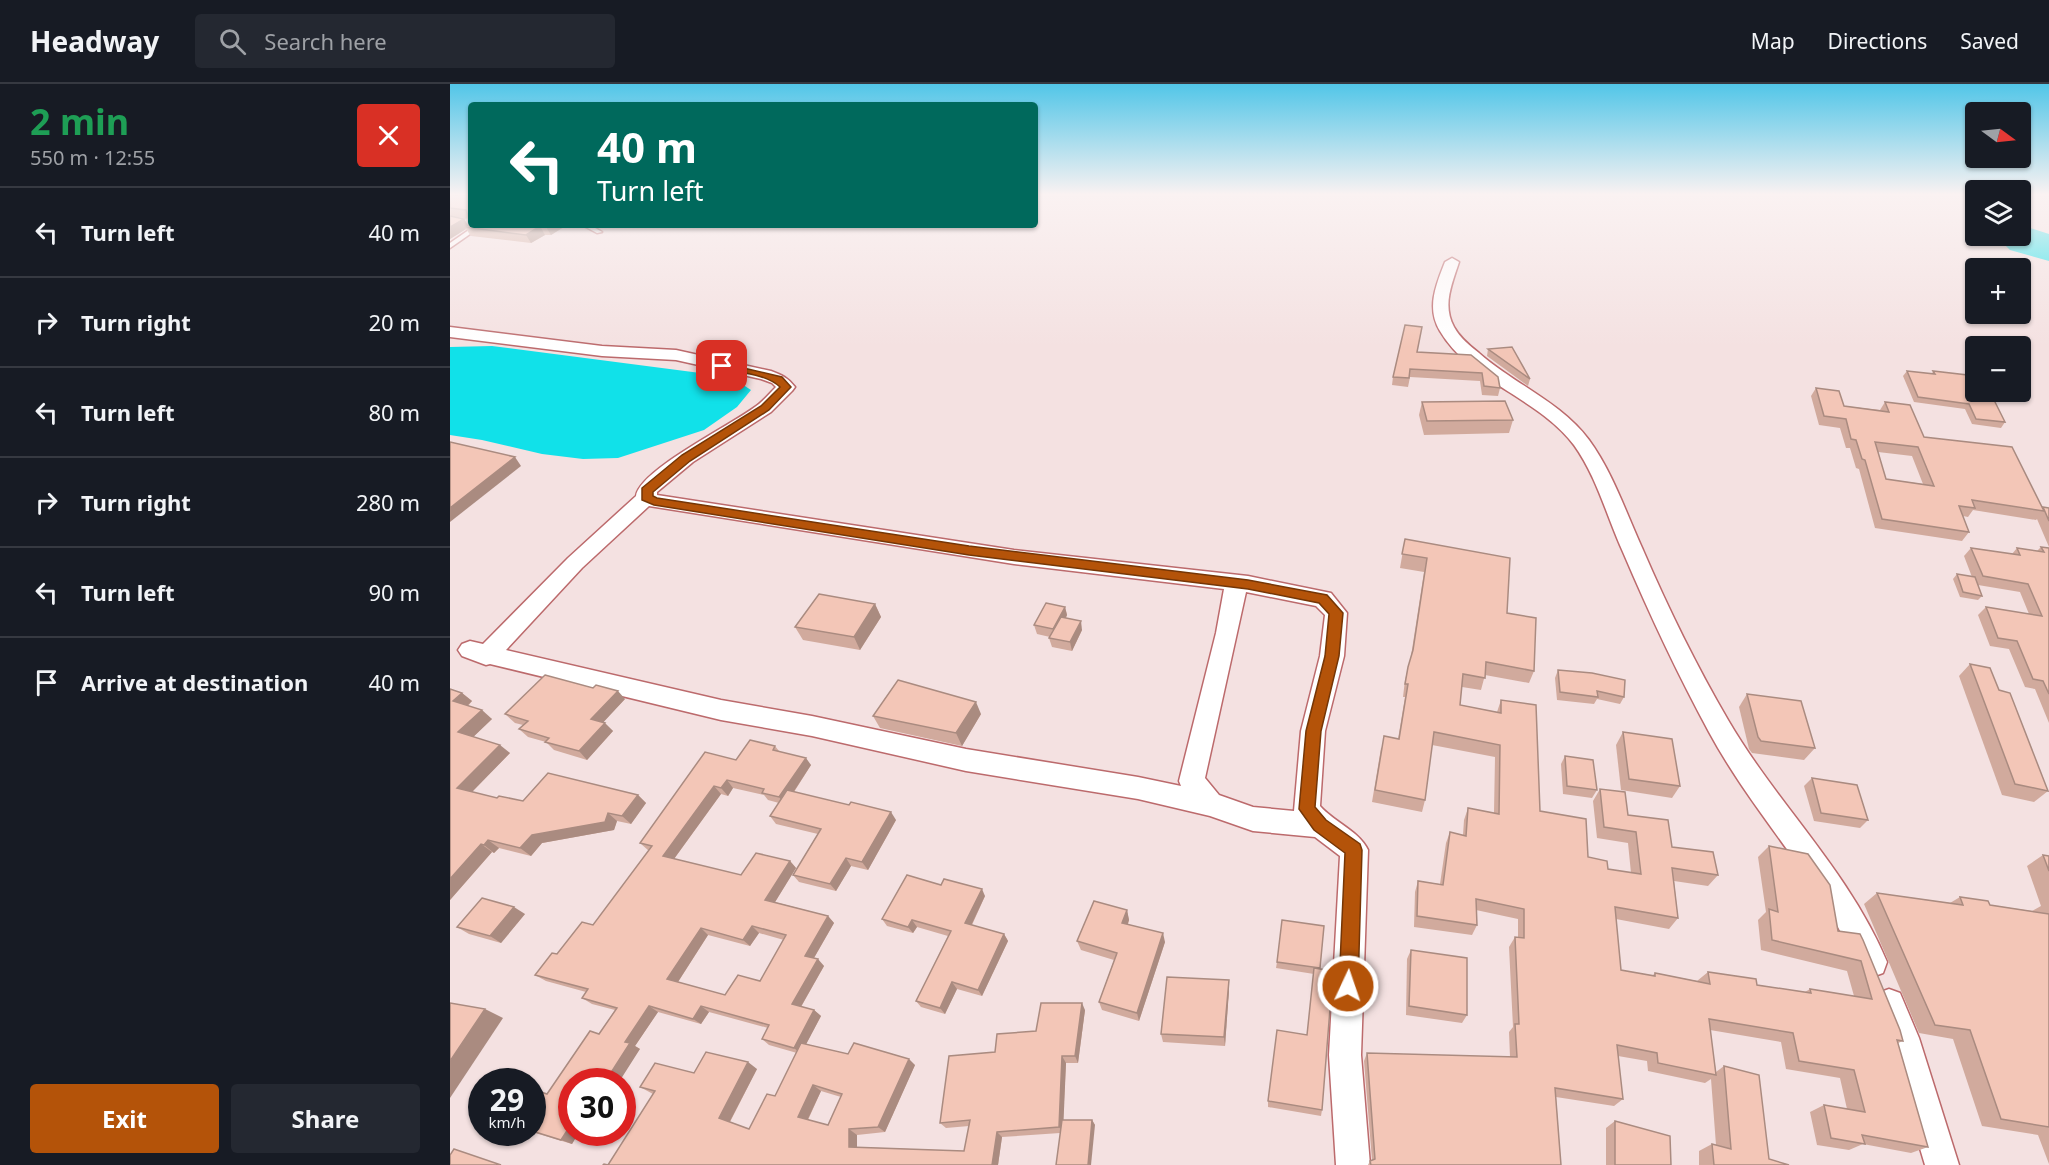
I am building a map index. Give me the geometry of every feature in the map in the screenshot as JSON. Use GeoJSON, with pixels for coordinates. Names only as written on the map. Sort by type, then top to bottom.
{"type":"FeatureCollection","features":[{"type":"Feature","properties":{"kind":"street"},"geometry":{"type":"LineString","coordinates":[[1452,262],[1440,298],[1442,317],[1456,340],[1490,371],[1553,413],[1573,432],[1592,460],[1667,629],[1733,752],[1827,881],[1863,940],[1903,1038],[1942,1165]]}},
{"type":"Feature","properties":{"kind":"street"},"geometry":{"type":"LineString","coordinates":[[450,332],[602,351],[676,355],[765,375],[778,380],[786,387],[765,408],[686,458],[647,490],[646,498],[478,653],[721,710],[812,726],[966,760],[1138,788],[1210,804],[1253,819],[1320,825]]}},
{"type":"Feature","properties":{"kind":"street"},"geometry":{"type":"LineString","coordinates":[[646,498],[726,514],[1014,557],[1236,583],[1323,599],[1336,613],[1332,656],[1313,731],[1307,809],[1320,825],[1354,850],[1345,1055],[1353,1165]]}},
{"type":"Feature","properties":{"kind":"street"},"geometry":{"type":"LineString","coordinates":[[1210,804],[1192,781],[1231,621],[1236,583]]}},
{"type":"Feature","properties":{"kind":"water"},"geometry":{"type":"Polygon","coordinates":[[[2049,245],[2049,261],[2010,250],[2006,246],[2049,245]]]}},
{"type":"Feature","properties":{"kind":"water"},"geometry":{"type":"Polygon","coordinates":[[[492,346],[731,377],[751,390],[737,407],[704,430],[618,458],[583,459],[542,454],[450,435],[450,347],[492,346]]]}},
{"type":"Feature","properties":{"kind":"building"},"geometry":{"type":"Polygon","coordinates":[[[1405,325],[1422,327],[1417,352],[1471,355],[1498,377],[1500,388],[1484,386],[1482,373],[1410,369],[1409,378],[1393,377],[1405,325]]]}},
{"type":"Feature","properties":{"kind":"building"},"geometry":{"type":"Polygon","coordinates":[[[1512,347],[1530,379],[1488,349],[1512,347]]]}},
{"type":"Feature","properties":{"kind":"building"},"geometry":{"type":"Polygon","coordinates":[[[1907,371],[1965,375],[1965,402],[1995,402],[2005,422],[1976,419],[1969,404],[1918,397],[1907,371]]]}},
{"type":"Feature","properties":{"kind":"building"},"geometry":{"type":"Polygon","coordinates":[[[1816,388],[1839,391],[1844,406],[1889,412],[1885,402],[1910,405],[1924,437],[2012,447],[2044,511],[1972,500],[1975,508],[1959,506],[1969,532],[1882,519],[1865,460],[1862,459],[1856,440],[1851,439],[1846,419],[1824,416],[1816,388]],[[1875,442],[1886,479],[1934,486],[1918,447],[1875,442]]]}},
{"type":"Feature","properties":{"kind":"building"},"geometry":{"type":"Polygon","coordinates":[[[1505,401],[1513,420],[1427,421],[1422,402],[1505,401]]]}},
{"type":"Feature","properties":{"kind":"building"},"geometry":{"type":"Polygon","coordinates":[[[450,442],[515,457],[450,508],[450,442]]]}},
{"type":"Feature","properties":{"kind":"building"},"geometry":{"type":"Polygon","coordinates":[[[2043,507],[2049,508],[2049,521],[2043,507]]]}},
{"type":"Feature","properties":{"kind":"building"},"geometry":{"type":"Polygon","coordinates":[[[1405,539],[1510,558],[1507,613],[1536,618],[1534,671],[1486,662],[1485,678],[1463,674],[1460,705],[1501,713],[1501,700],[1536,705],[1540,811],[1586,819],[1588,857],[1607,861],[1608,869],[1641,874],[1636,832],[1604,827],[1600,789],[1625,792],[1628,815],[1668,820],[1672,847],[1713,852],[1718,875],[1672,868],[1678,918],[1615,907],[1621,970],[1655,976],[1655,973],[1710,984],[1708,972],[1756,979],[1757,985],[1811,993],[1810,989],[1872,999],[1861,961],[1772,940],[1769,909],[1778,912],[1769,846],[1808,854],[1830,885],[1838,931],[1860,934],[1900,1030],[1903,1041],[1897,1040],[1928,1147],[1862,1135],[1865,1144],[1831,1138],[1824,1105],[1865,1112],[1854,1070],[1799,1061],[1793,1033],[1709,1019],[1716,1075],[1658,1063],[1657,1053],[1617,1045],[1623,1099],[1555,1088],[1561,1165],[1371,1165],[1370,1161],[1375,1159],[1367,1053],[1517,1057],[1515,1024],[1519,1024],[1515,937],[1524,938],[1524,909],[1476,899],[1477,925],[1417,916],[1418,881],[1443,885],[1450,832],[1466,836],[1468,808],[1499,814],[1500,745],[1434,732],[1425,800],[1375,790],[1384,736],[1399,739],[1408,684],[1405,684],[1413,650],[1427,558],[1402,554],[1405,539]]]}},
{"type":"Feature","properties":{"kind":"building"},"geometry":{"type":"Polygon","coordinates":[[[2041,547],[2049,548],[2049,694],[2043,681],[2033,679],[2017,641],[1998,638],[1986,607],[2042,616],[2028,584],[1983,576],[1971,548],[2020,555],[2017,548],[2044,552],[2041,547]]]}},
{"type":"Feature","properties":{"kind":"building"},"geometry":{"type":"Polygon","coordinates":[[[1957,574],[1975,577],[1982,596],[1963,592],[1957,574]]]}},
{"type":"Feature","properties":{"kind":"building"},"geometry":{"type":"Polygon","coordinates":[[[819,594],[875,604],[854,637],[795,627],[819,594]]]}},
{"type":"Feature","properties":{"kind":"building"},"geometry":{"type":"Polygon","coordinates":[[[1046,603],[1065,607],[1053,629],[1034,625],[1046,603]]]}},
{"type":"Feature","properties":{"kind":"building"},"geometry":{"type":"Polygon","coordinates":[[[1061,617],[1081,621],[1070,642],[1049,638],[1061,617]]]}},
{"type":"Feature","properties":{"kind":"building"},"geometry":{"type":"Polygon","coordinates":[[[1970,664],[1990,668],[1999,690],[2010,693],[2048,791],[2015,784],[1970,664]]]}},
{"type":"Feature","properties":{"kind":"building"},"geometry":{"type":"Polygon","coordinates":[[[1558,670],[1592,673],[1625,680],[1624,697],[1597,691],[1598,697],[1560,692],[1558,670]]]}},
{"type":"Feature","properties":{"kind":"building"},"geometry":{"type":"Polygon","coordinates":[[[545,675],[593,688],[596,685],[618,691],[591,719],[605,723],[579,751],[545,742],[549,738],[519,729],[528,721],[505,714],[545,675]]]}},
{"type":"Feature","properties":{"kind":"building"},"geometry":{"type":"Polygon","coordinates":[[[898,680],[976,702],[956,733],[873,716],[898,680]]]}},
{"type":"Feature","properties":{"kind":"building"},"geometry":{"type":"Polygon","coordinates":[[[450,689],[462,693],[453,701],[482,710],[458,732],[500,745],[457,788],[497,798],[499,796],[523,801],[548,773],[638,795],[622,816],[608,813],[605,822],[532,835],[520,848],[488,840],[484,845],[481,844],[450,879],[450,689]]]}},
{"type":"Feature","properties":{"kind":"building"},"geometry":{"type":"Polygon","coordinates":[[[1747,694],[1801,701],[1815,748],[1761,741],[1747,694]]]}},
{"type":"Feature","properties":{"kind":"building"},"geometry":{"type":"Polygon","coordinates":[[[1623,732],[1672,739],[1680,786],[1629,779],[1623,732]]]}},
{"type":"Feature","properties":{"kind":"building"},"geometry":{"type":"Polygon","coordinates":[[[750,740],[775,746],[773,750],[806,758],[779,797],[762,793],[764,789],[727,780],[721,788],[714,786],[663,856],[741,875],[756,853],[790,861],[765,900],[828,916],[805,956],[818,959],[792,1004],[814,1010],[794,1048],[762,1039],[769,1025],[701,1006],[693,1019],[649,1006],[625,1042],[630,1043],[614,1068],[565,1068],[590,1031],[599,1034],[617,1008],[582,998],[588,989],[535,975],[552,953],[557,954],[582,922],[593,925],[652,846],[640,843],[705,752],[736,760],[750,740]],[[752,926],[743,940],[701,928],[667,979],[725,995],[738,975],[760,981],[786,935],[752,926]]]}},
{"type":"Feature","properties":{"kind":"building"},"geometry":{"type":"Polygon","coordinates":[[[1565,756],[1593,760],[1597,790],[1567,786],[1565,756]]]}},
{"type":"Feature","properties":{"kind":"building"},"geometry":{"type":"Polygon","coordinates":[[[1812,778],[1857,785],[1868,820],[1821,813],[1812,778]]]}},
{"type":"Feature","properties":{"kind":"building"},"geometry":{"type":"Polygon","coordinates":[[[787,790],[849,805],[851,802],[891,812],[862,862],[846,858],[830,884],[793,875],[821,829],[770,816],[787,790]]]}},
{"type":"Feature","properties":{"kind":"building"},"geometry":{"type":"Polygon","coordinates":[[[2043,855],[2049,856],[2049,871],[2043,855]]]}},
{"type":"Feature","properties":{"kind":"building"},"geometry":{"type":"Polygon","coordinates":[[[907,875],[941,885],[944,879],[982,889],[965,923],[1004,934],[978,990],[952,982],[940,1008],[916,1001],[951,931],[912,920],[908,927],[882,919],[907,875]]]}},
{"type":"Feature","properties":{"kind":"building"},"geometry":{"type":"Polygon","coordinates":[[[1877,893],[1963,905],[1960,897],[1988,901],[1990,905],[2049,914],[2049,1127],[2001,1119],[1970,1030],[1935,1025],[1877,893]]]}},
{"type":"Feature","properties":{"kind":"building"},"geometry":{"type":"Polygon","coordinates":[[[482,898],[514,907],[490,936],[457,927],[482,898]]]}},
{"type":"Feature","properties":{"kind":"building"},"geometry":{"type":"Polygon","coordinates":[[[1094,901],[1127,910],[1122,923],[1163,933],[1137,1013],[1099,1002],[1117,953],[1077,941],[1094,901]]]}},
{"type":"Feature","properties":{"kind":"building"},"geometry":{"type":"Polygon","coordinates":[[[1282,920],[1324,926],[1320,968],[1277,962],[1282,920]]]}},
{"type":"Feature","properties":{"kind":"building"},"geometry":{"type":"Polygon","coordinates":[[[1411,950],[1467,958],[1467,1015],[1409,1006],[1411,950]]]}},
{"type":"Feature","properties":{"kind":"building"},"geometry":{"type":"Polygon","coordinates":[[[1314,968],[1333,971],[1322,1110],[1268,1101],[1277,1030],[1307,1035],[1314,968]]]}},
{"type":"Feature","properties":{"kind":"building"},"geometry":{"type":"Polygon","coordinates":[[[1167,977],[1229,980],[1224,1037],[1161,1034],[1167,977]]]}},
{"type":"Feature","properties":{"kind":"building"},"geometry":{"type":"Polygon","coordinates":[[[450,1003],[485,1009],[450,1061],[450,1003]]]}},
{"type":"Feature","properties":{"kind":"building"},"geometry":{"type":"Polygon","coordinates":[[[1041,1003],[1082,1003],[1075,1056],[1062,1056],[1059,1127],[997,1132],[992,1165],[608,1165],[620,1146],[636,1146],[636,1121],[655,1091],[640,1087],[655,1063],[694,1073],[706,1052],[748,1062],[719,1118],[749,1129],[767,1094],[775,1096],[801,1043],[848,1054],[854,1043],[909,1059],[878,1127],[849,1129],[849,1147],[964,1151],[970,1120],[940,1123],[949,1056],[995,1052],[997,1034],[1036,1031],[1041,1003]],[[813,1085],[798,1117],[828,1125],[842,1094],[813,1085]]]}},
{"type":"Feature","properties":{"kind":"building"},"geometry":{"type":"Polygon","coordinates":[[[1724,1066],[1759,1075],[1769,1159],[1789,1165],[1714,1165],[1712,1144],[1731,1149],[1724,1066]]]}},
{"type":"Feature","properties":{"kind":"building"},"geometry":{"type":"Polygon","coordinates":[[[558,1078],[558,1139],[546,1135],[547,1094],[558,1078]]]}},
{"type":"Feature","properties":{"kind":"building"},"geometry":{"type":"Polygon","coordinates":[[[1062,1120],[1092,1120],[1088,1165],[1056,1165],[1062,1120]]]}},
{"type":"Feature","properties":{"kind":"building"},"geometry":{"type":"Polygon","coordinates":[[[1615,1121],[1670,1136],[1671,1165],[1615,1165],[1615,1121]]]}},
{"type":"Feature","properties":{"kind":"building"},"geometry":{"type":"Polygon","coordinates":[[[454,1149],[501,1165],[450,1165],[450,1155],[454,1149]]]}},
{"type":"Feature","properties":{"kind":"route"},"geometry":{"type":"LineString","coordinates":[[722,366],[765,375],[778,380],[786,387],[765,408],[686,458],[647,490],[646,498],[726,514],[1014,557],[1248,584],[1323,599],[1336,613],[1332,656],[1313,731],[1307,809],[1320,825],[1354,850],[1348,986]]}}]}
